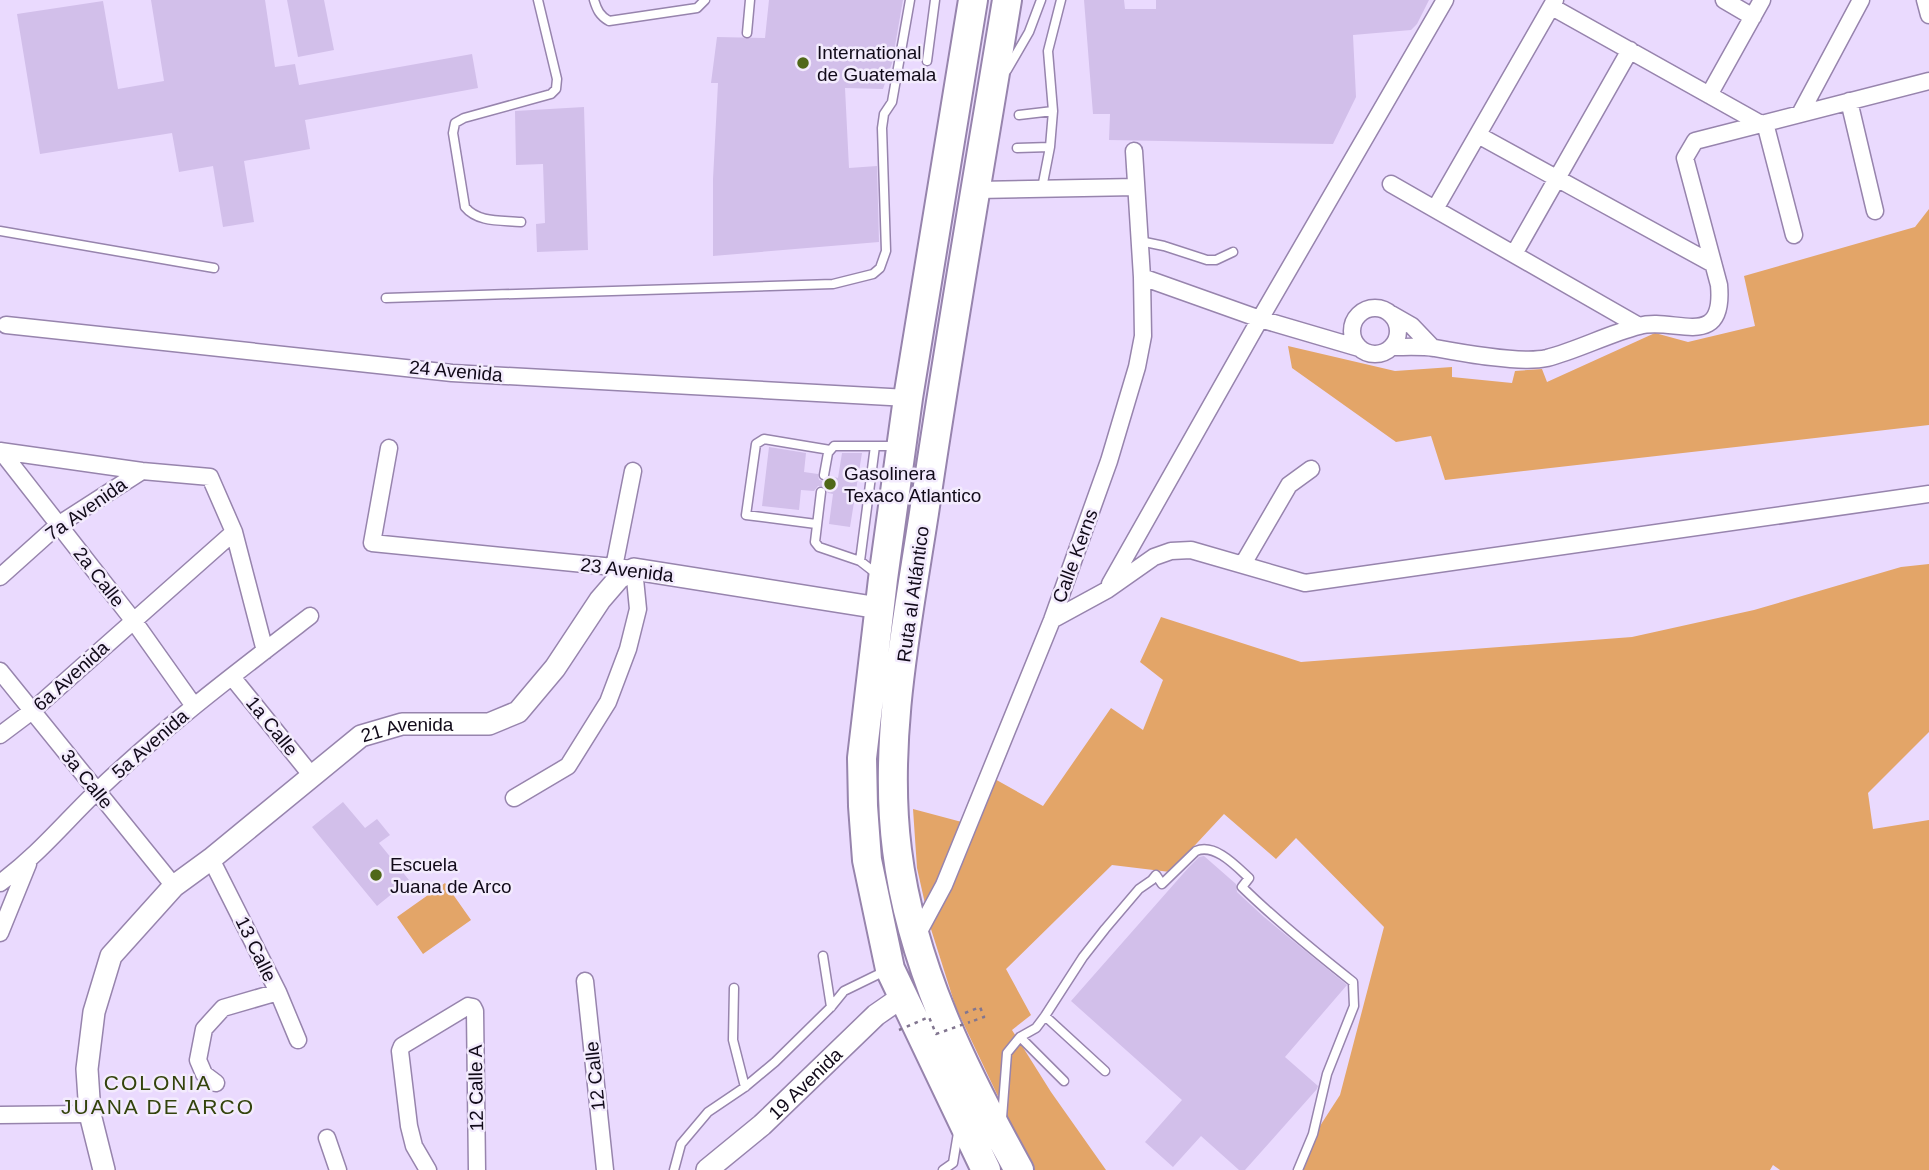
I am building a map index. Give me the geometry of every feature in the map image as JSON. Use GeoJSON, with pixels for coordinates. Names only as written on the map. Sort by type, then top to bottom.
{"type":"FeatureCollection","features":[{"type":"Feature","properties":{"kind":"highway","name":"Ruta al Atlántico"},"geometry":{"type":"LineString","coordinates":[[973,0],[908,398],[888,446],[883,579],[862,758],[867,860],[890,969],[986,1170]]}},
{"type":"Feature","properties":{"kind":"highway","name":"Ruta al Atlántico"},"geometry":{"type":"LineString","coordinates":[[1007,0],[909,612],[892,755],[892,801],[897,853],[923,964],[957,1048],[1019,1170]]}},
{"type":"Feature","properties":{"kind":"street"},"geometry":{"type":"LineString","coordinates":[[1107,590],[1445,0]]}},
{"type":"Feature","properties":{"kind":"street"},"geometry":{"type":"LineString","coordinates":[[1724,0],[1753,17]]}},
{"type":"Feature","properties":{"kind":"street"},"geometry":{"type":"LineString","coordinates":[[1709,95],[1762,0]]}},
{"type":"Feature","properties":{"kind":"street"},"geometry":{"type":"LineString","coordinates":[[1800,114],[1861,0]]}},
{"type":"Feature","properties":{"kind":"street"},"geometry":{"type":"LineString","coordinates":[[1925,0],[1929,15]]}},
{"type":"Feature","properties":{"kind":"street"},"geometry":{"type":"LineString","coordinates":[[1435,209],[1553,4],[1709,95],[1763,123],[1794,236]]}},
{"type":"Feature","properties":{"kind":"street"},"geometry":{"type":"LineString","coordinates":[[1514,254],[1630,50]]}},
{"type":"Feature","properties":{"kind":"street"},"geometry":{"type":"LineString","coordinates":[[1392,347],[1545,358],[1639,326],[1656,323],[1692,328],[1711,321],[1717,314],[1720,302],[1719,285],[1685,158],[1695,141],[1929,80]]}},
{"type":"Feature","properties":{"kind":"street"},"geometry":{"type":"LineString","coordinates":[[1849,101],[1875,211]]}},
{"type":"Feature","properties":{"kind":"street"},"geometry":{"type":"LineString","coordinates":[[1478,135],[1713,264]]}},
{"type":"Feature","properties":{"kind":"street","name":"Calle Kerns"},"geometry":{"type":"LineString","coordinates":[[915,939],[944,885],[1052,620],[1109,461],[1137,367],[1143,336],[1134,150]]}},
{"type":"Feature","properties":{"kind":"street"},"geometry":{"type":"LineString","coordinates":[[1391,184],[1639,326]]}},
{"type":"Feature","properties":{"kind":"street"},"geometry":{"type":"LineString","coordinates":[[977,190],[1136,187]]}},
{"type":"Feature","properties":{"kind":"street"},"geometry":{"type":"LineString","coordinates":[[1142,277],[1260,319],[1325,337],[1375,355],[1384,353],[1397,340],[1398,331],[1391,314]]}},
{"type":"Feature","properties":{"kind":"street"},"geometry":{"type":"LineString","coordinates":[[1325,337],[1358,315],[1374,308],[1412,326],[1433,348]]}},
{"type":"Feature","properties":{"kind":"street"},"geometry":{"type":"LineString","coordinates":[[1358,315],[1352,332],[1359,348]]}},
{"type":"Feature","properties":{"kind":"street","name":"24 Avenida"},"geometry":{"type":"LineString","coordinates":[[6,326],[452,373],[908,398]]}},
{"type":"Feature","properties":{"kind":"street","name":"23 Avenida"},"geometry":{"type":"LineString","coordinates":[[389,448],[372,543],[624,568],[879,608]]}},
{"type":"Feature","properties":{"kind":"street"},"geometry":{"type":"LineString","coordinates":[[1,451],[142,471],[210,477],[234,532],[265,651]]}},
{"type":"Feature","properties":{"kind":"street","name":"2a Calle"},"geometry":{"type":"LineString","coordinates":[[1,451],[133,620],[194,706]]}},
{"type":"Feature","properties":{"kind":"street"},"geometry":{"type":"LineString","coordinates":[[1243,564],[1289,485],[1311,469]]}},
{"type":"Feature","properties":{"kind":"street","name":"7a Avenida"},"geometry":{"type":"LineString","coordinates":[[0,577],[58,525],[142,471]]}},
{"type":"Feature","properties":{"kind":"street"},"geometry":{"type":"LineString","coordinates":[[514,798],[568,766],[608,702],[628,649],[638,609],[624,568],[633,471]]}},
{"type":"Feature","properties":{"kind":"street"},"geometry":{"type":"LineString","coordinates":[[1052,620],[1107,590],[1154,557],[1171,551],[1191,550],[1305,583],[1929,494]]}},
{"type":"Feature","properties":{"kind":"street","name":"6a Avenida"},"geometry":{"type":"LineString","coordinates":[[0,735],[32,711],[234,532]]}},
{"type":"Feature","properties":{"kind":"street","name":"21 Avenida"},"geometry":{"type":"LineString","coordinates":[[90,1114],[87,1069],[94,1012],[111,956],[174,887],[360,736],[402,724],[489,724],[518,712],[555,668],[624,568]]}},
{"type":"Feature","properties":{"kind":"street","name":"5a Avenida"},"geometry":{"type":"LineString","coordinates":[[0,883],[29,862],[97,791],[194,706],[310,616]]}},
{"type":"Feature","properties":{"kind":"street","name":"3a Calle"},"geometry":{"type":"LineString","coordinates":[[0,670],[174,887]]}},
{"type":"Feature","properties":{"kind":"street","name":"1a Calle"},"geometry":{"type":"LineString","coordinates":[[232,677],[312,776]]}},
{"type":"Feature","properties":{"kind":"street","name":"13 Calle"},"geometry":{"type":"LineString","coordinates":[[211,859],[278,992],[298,1040]]}},
{"type":"Feature","properties":{"kind":"street"},"geometry":{"type":"LineString","coordinates":[[0,933],[29,862]]}},
{"type":"Feature","properties":{"kind":"street","name":"12 Calle"},"geometry":{"type":"LineString","coordinates":[[585,981],[605,1170]]}},
{"type":"Feature","properties":{"kind":"street"},"geometry":{"type":"LineString","coordinates":[[216,1083],[204,1074],[198,1060],[204,1029],[223,1008],[278,992]]}},
{"type":"Feature","properties":{"kind":"street","name":"19 Avenida"},"geometry":{"type":"LineString","coordinates":[[707,1170],[762,1125],[876,1015],[902,997]]}},
{"type":"Feature","properties":{"kind":"street","name":"12 Calle A"},"geometry":{"type":"LineString","coordinates":[[428,1170],[414,1146],[408,1126],[400,1051],[402,1046],[468,1006],[473,1007],[477,1170]]}},
{"type":"Feature","properties":{"kind":"street"},"geometry":{"type":"LineString","coordinates":[[0,1115],[90,1114],[104,1170]]}},
{"type":"Feature","properties":{"kind":"street"},"geometry":{"type":"LineString","coordinates":[[327,1138],[338,1170]]}},
{"type":"Feature","properties":{"kind":"lane"},"geometry":{"type":"LineString","coordinates":[[521,222],[480,218],[471,215],[465,208],[453,133],[456,123],[464,118],[551,94],[556,89],[557,79],[538,0]]}},
{"type":"Feature","properties":{"kind":"lane"},"geometry":{"type":"LineString","coordinates":[[594,0],[597,11],[609,21],[698,8],[705,0]]}},
{"type":"Feature","properties":{"kind":"lane"},"geometry":{"type":"LineString","coordinates":[[747,33],[750,0]]}},
{"type":"Feature","properties":{"kind":"lane"},"geometry":{"type":"LineString","coordinates":[[386,298],[833,284],[873,274],[880,268],[886,251],[882,128],[884,114],[892,102],[910,0]]}},
{"type":"Feature","properties":{"kind":"lane"},"geometry":{"type":"LineString","coordinates":[[927,61],[934,0]]}},
{"type":"Feature","properties":{"kind":"lane"},"geometry":{"type":"LineString","coordinates":[[989,111],[1041,0]]}},
{"type":"Feature","properties":{"kind":"lane"},"geometry":{"type":"LineString","coordinates":[[1042,188],[1050,147],[1053,111],[1048,51],[1061,0]]}},
{"type":"Feature","properties":{"kind":"lane"},"geometry":{"type":"LineString","coordinates":[[1019,115],[1053,111]]}},
{"type":"Feature","properties":{"kind":"lane"},"geometry":{"type":"LineString","coordinates":[[1017,148],[1050,147]]}},
{"type":"Feature","properties":{"kind":"lane"},"geometry":{"type":"LineString","coordinates":[[0,231],[214,268]]}},
{"type":"Feature","properties":{"kind":"lane"},"geometry":{"type":"LineString","coordinates":[[1140,241],[1207,260],[1216,260],[1233,252]]}},
{"type":"Feature","properties":{"kind":"lane"},"geometry":{"type":"LineString","coordinates":[[816,524],[746,515],[756,444],[764,439],[830,450]]}},
{"type":"Feature","properties":{"kind":"lane"},"geometry":{"type":"LineString","coordinates":[[824,475],[830,450],[835,446],[888,446],[860,561]]}},
{"type":"Feature","properties":{"kind":"lane"},"geometry":{"type":"LineString","coordinates":[[821,492],[814,538],[819,547],[860,561],[883,579]]}},
{"type":"Feature","properties":{"kind":"lane"},"geometry":{"type":"LineString","coordinates":[[1002,1139],[1004,1063],[1007,1053],[1020,1037],[1036,1028],[1083,957],[1139,889],[1156,876],[1162,884],[1201,849],[1218,853],[1249,878],[1242,887],[1296,936],[1353,982],[1354,1006],[1327,1074],[1312,1135],[1298,1170]]}},
{"type":"Feature","properties":{"kind":"lane"},"geometry":{"type":"LineString","coordinates":[[823,956],[831,1007]]}},
{"type":"Feature","properties":{"kind":"lane"},"geometry":{"type":"LineString","coordinates":[[674,1170],[681,1144],[708,1112],[775,1062],[844,991],[890,969]]}},
{"type":"Feature","properties":{"kind":"lane"},"geometry":{"type":"LineString","coordinates":[[734,988],[733,1040],[744,1087]]}},
{"type":"Feature","properties":{"kind":"lane"},"geometry":{"type":"LineString","coordinates":[[1045,1016],[1105,1071]]}},
{"type":"Feature","properties":{"kind":"lane"},"geometry":{"type":"LineString","coordinates":[[1020,1037],[1064,1081]]}},
{"type":"Feature","properties":{"kind":"lane"},"geometry":{"type":"LineString","coordinates":[[943,1170],[953,1163],[956,1152],[956,1109]]}},
{"type":"Feature","properties":{"kind":"path"},"geometry":{"type":"LineString","coordinates":[[899,1030],[929,1017],[936,1034],[984,1017],[981,1007],[965,1013]]}},
{"type":"Feature","properties":{"kind":"shaded area"},"geometry":{"type":"Polygon","coordinates":[[[1929,209],[1929,425],[1445,480],[1431,436],[1396,442],[1292,368],[1288,346],[1395,371],[1452,367],[1452,377],[1512,383],[1515,371],[1542,369],[1547,382],[1655,333],[1688,342],[1755,326],[1744,276],[1915,227],[1929,209]]]}},
{"type":"Feature","properties":{"kind":"shaded area"},"geometry":{"type":"Polygon","coordinates":[[[1929,564],[1929,732],[1868,793],[1873,829],[1929,820],[1929,1170],[1780,1170],[1773,1165],[1770,1170],[1300,1170],[1307,1146],[1340,1095],[1384,927],[1296,838],[1276,859],[1224,814],[1170,872],[1112,865],[1006,969],[1031,1015],[1012,1030],[1051,1092],[1106,1170],[1033,1170],[956,1008],[930,926],[917,868],[913,809],[973,825],[993,778],[1043,806],[1111,708],[1143,730],[1163,680],[1140,662],[1161,617],[1301,662],[1632,637],[1754,610],[1901,567],[1929,564]]]}},
{"type":"Feature","properties":{"kind":"shaded area"},"geometry":{"type":"Polygon","coordinates":[[[445,883],[471,920],[423,954],[397,917],[445,883]]]}},
{"type":"Feature","properties":{"kind":"building"},"geometry":{"type":"Polygon","coordinates":[[[151,0],[265,0],[275,67],[295,64],[299,85],[472,54],[478,88],[305,120],[310,149],[244,161],[254,222],[223,227],[213,166],[179,172],[172,133],[40,154],[17,14],[103,1],[118,89],[164,81],[151,0]]]}},
{"type":"Feature","properties":{"kind":"building"},"geometry":{"type":"Polygon","coordinates":[[[287,0],[324,0],[334,50],[298,57],[287,0]]]}},
{"type":"Feature","properties":{"kind":"building"},"geometry":{"type":"Polygon","coordinates":[[[769,0],[903,0],[892,63],[883,89],[845,88],[849,168],[877,166],[879,242],[713,256],[713,179],[718,83],[711,83],[717,37],[765,38],[769,0]]]}},
{"type":"Feature","properties":{"kind":"building"},"geometry":{"type":"Polygon","coordinates":[[[1084,0],[1124,0],[1125,9],[1156,9],[1156,0],[1429,0],[1411,30],[1353,35],[1356,97],[1333,144],[1109,140],[1110,114],[1093,114],[1084,0]]]}},
{"type":"Feature","properties":{"kind":"building"},"geometry":{"type":"Polygon","coordinates":[[[584,107],[588,250],[537,252],[536,224],[545,223],[543,164],[516,165],[515,111],[584,107]]]}},
{"type":"Feature","properties":{"kind":"building"},"geometry":{"type":"Polygon","coordinates":[[[769,447],[806,453],[804,472],[818,474],[819,480],[824,481],[830,476],[838,478],[842,453],[862,453],[850,527],[829,524],[833,494],[828,493],[822,486],[818,486],[814,491],[801,490],[799,510],[762,506],[769,447]]]}},
{"type":"Feature","properties":{"kind":"building"},"geometry":{"type":"Polygon","coordinates":[[[343,802],[365,828],[377,819],[390,835],[379,843],[409,880],[377,906],[312,827],[343,802]]]}},
{"type":"Feature","properties":{"kind":"building"},"geometry":{"type":"Polygon","coordinates":[[[1204,856],[1236,884],[1237,892],[1264,917],[1347,985],[1285,1057],[1318,1086],[1317,1089],[1245,1170],[1239,1170],[1201,1136],[1173,1167],[1145,1142],[1182,1100],[1071,1001],[1189,867],[1199,857],[1204,856]]]}},
{"type":"Feature","properties":{"kind":"place","name":"International de Guatemala"},"geometry":{"type":"Point","coordinates":[803,63]}},
{"type":"Feature","properties":{"kind":"place","name":"Gasolinera Texaco Atlantico"},"geometry":{"type":"Point","coordinates":[830,484]}},
{"type":"Feature","properties":{"kind":"place","name":"Escuela Juana de Arco"},"geometry":{"type":"Point","coordinates":[376,875]}},
{"type":"Feature","properties":{"kind":"district","name":"COLONIA JUANA DE ARCO"},"geometry":{"type":"Point","coordinates":[158,1094]}}]}
